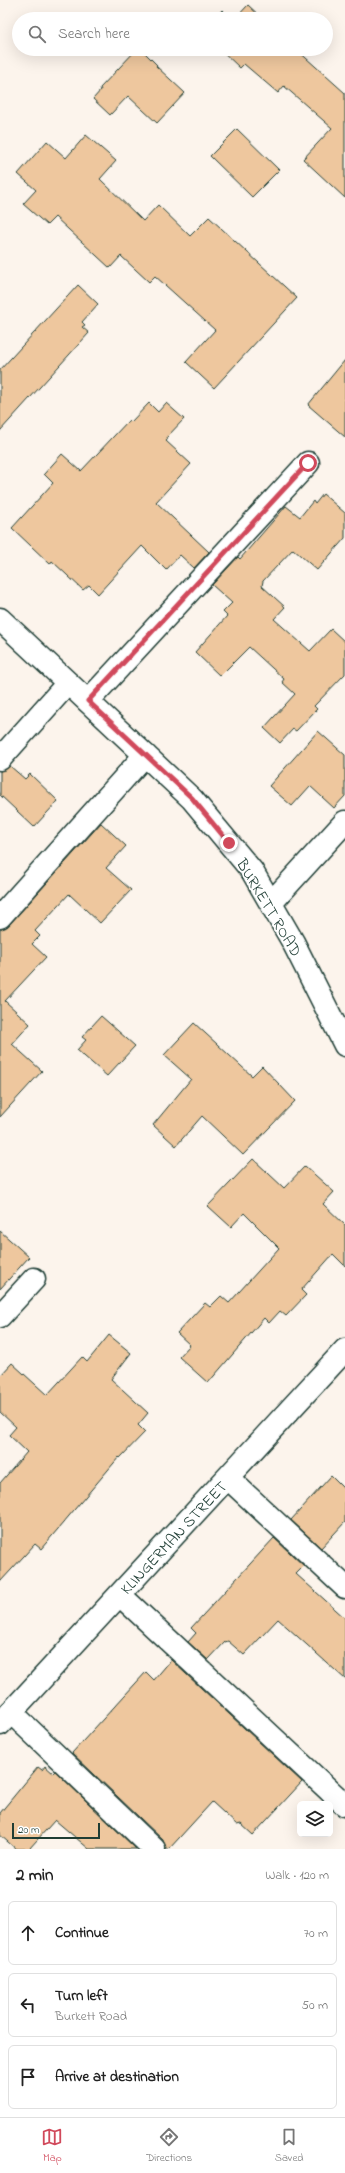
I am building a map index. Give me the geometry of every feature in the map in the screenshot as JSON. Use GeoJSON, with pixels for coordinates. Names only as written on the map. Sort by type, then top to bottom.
{"type":"FeatureCollection","features":[{"type":"Feature","properties":{"kind":"street"},"geometry":{"type":"LineString","coordinates":[[88,701],[308,463]]}},
{"type":"Feature","properties":{"kind":"street","name":"BURKETT ROAD"},"geometry":{"type":"LineString","coordinates":[[0,619],[192,798],[252,871],[293,942],[345,1045]]}},
{"type":"Feature","properties":{"kind":"street"},"geometry":{"type":"LineString","coordinates":[[0,759],[68,683]]}},
{"type":"Feature","properties":{"kind":"street"},"geometry":{"type":"LineString","coordinates":[[0,917],[145,755]]}},
{"type":"Feature","properties":{"kind":"street"},"geometry":{"type":"LineString","coordinates":[[271,903],[345,822]]}},
{"type":"Feature","properties":{"kind":"street"},"geometry":{"type":"LineString","coordinates":[[0,1316],[34,1279]]}},
{"type":"Feature","properties":{"kind":"street","name":"KLINGERMAN STREET"},"geometry":{"type":"LineString","coordinates":[[5,1718],[345,1350]]}},
{"type":"Feature","properties":{"kind":"street"},"geometry":{"type":"LineString","coordinates":[[228,1478],[345,1587]]}},
{"type":"Feature","properties":{"kind":"street"},"geometry":{"type":"LineString","coordinates":[[120,1595],[345,1805]]}},
{"type":"Feature","properties":{"kind":"street"},"geometry":{"type":"LineString","coordinates":[[5,1718],[154,1849]]}},
{"type":"Feature","properties":{"kind":"building"},"geometry":{"type":"Polygon","coordinates":[[[248,5],[256,12],[242,12],[248,5]]]}},
{"type":"Feature","properties":{"kind":"building"},"geometry":{"type":"Polygon","coordinates":[[[130,56],[148,56],[157,65],[156,66],[185,93],[157,123],[128,96],[110,115],[93,99],[101,90],[100,88],[130,56]]]}},
{"type":"Feature","properties":{"kind":"building"},"geometry":{"type":"Polygon","coordinates":[[[227,56],[304,56],[345,93],[345,198],[303,159],[332,128],[284,86],[278,93],[244,64],[240,68],[227,56]]]}},
{"type":"Feature","properties":{"kind":"building"},"geometry":{"type":"Polygon","coordinates":[[[237,129],[279,170],[252,197],[210,156],[237,129]]]}},
{"type":"Feature","properties":{"kind":"building"},"geometry":{"type":"Polygon","coordinates":[[[86,135],[116,161],[100,179],[143,221],[158,205],[190,236],[209,217],[297,298],[214,388],[186,362],[215,330],[155,276],[149,282],[121,256],[110,268],[55,217],[47,225],[23,204],[36,190],[18,174],[47,141],[66,158],[86,135]]]}},
{"type":"Feature","properties":{"kind":"building"},"geometry":{"type":"Polygon","coordinates":[[[78,285],[98,304],[82,322],[85,325],[82,327],[89,333],[0,431],[0,370],[78,285]]]}},
{"type":"Feature","properties":{"kind":"building"},"geometry":{"type":"Polygon","coordinates":[[[345,360],[345,437],[308,405],[345,360]]]}},
{"type":"Feature","properties":{"kind":"building"},"geometry":{"type":"Polygon","coordinates":[[[149,403],[158,412],[166,403],[184,419],[167,437],[168,439],[166,441],[191,464],[156,502],[209,552],[194,568],[180,555],[166,570],[142,546],[98,594],[89,585],[83,590],[52,561],[50,564],[12,528],[53,483],[44,474],[62,454],[81,471],[129,420],[131,422],[149,403]]]}},
{"type":"Feature","properties":{"kind":"building"},"geometry":{"type":"Polygon","coordinates":[[[323,494],[345,513],[345,538],[317,570],[293,549],[263,581],[262,586],[285,607],[274,619],[310,651],[331,629],[345,642],[345,674],[314,706],[317,709],[296,731],[293,729],[280,743],[264,728],[295,694],[282,682],[284,679],[249,647],[220,676],[195,652],[227,616],[223,612],[232,603],[212,585],[238,557],[240,559],[286,506],[300,517],[313,501],[315,504],[323,494]]]}},
{"type":"Feature","properties":{"kind":"building"},"geometry":{"type":"Polygon","coordinates":[[[318,731],[345,755],[345,796],[334,808],[310,786],[292,806],[269,786],[318,731]]]}},
{"type":"Feature","properties":{"kind":"building"},"geometry":{"type":"Polygon","coordinates":[[[10,766],[25,779],[30,774],[58,801],[34,827],[0,795],[0,771],[10,766]]]}},
{"type":"Feature","properties":{"kind":"building"},"geometry":{"type":"Polygon","coordinates":[[[101,823],[126,846],[106,868],[131,890],[100,923],[69,894],[35,931],[40,936],[32,944],[46,957],[5,1001],[30,1024],[12,1044],[42,1071],[0,1117],[0,930],[9,925],[101,823]]]}},
{"type":"Feature","properties":{"kind":"building"},"geometry":{"type":"Polygon","coordinates":[[[101,1016],[135,1046],[107,1076],[77,1050],[86,1040],[82,1037],[101,1016]]]}},
{"type":"Feature","properties":{"kind":"building"},"geometry":{"type":"Polygon","coordinates":[[[194,1023],[252,1076],[262,1066],[295,1101],[243,1155],[202,1116],[176,1146],[153,1125],[191,1079],[164,1055],[194,1023]]]}},
{"type":"Feature","properties":{"kind":"building"},"geometry":{"type":"Polygon","coordinates":[[[253,1159],[284,1188],[305,1166],[334,1192],[323,1204],[345,1225],[345,1266],[333,1254],[301,1290],[306,1295],[286,1316],[280,1311],[269,1323],[264,1318],[208,1383],[179,1357],[190,1345],[177,1333],[205,1303],[210,1307],[221,1296],[229,1303],[279,1248],[244,1213],[231,1227],[208,1206],[253,1159]]]}},
{"type":"Feature","properties":{"kind":"building"},"geometry":{"type":"Polygon","coordinates":[[[0,1231],[29,1257],[0,1289],[0,1231]]]}},
{"type":"Feature","properties":{"kind":"building"},"geometry":{"type":"Polygon","coordinates":[[[109,1335],[131,1353],[111,1379],[148,1413],[138,1425],[145,1432],[120,1458],[119,1457],[41,1549],[35,1544],[0,1582],[0,1483],[27,1452],[9,1435],[16,1427],[0,1412],[0,1376],[12,1363],[47,1395],[82,1357],[87,1362],[109,1335]]]}},
{"type":"Feature","properties":{"kind":"building"},"geometry":{"type":"Polygon","coordinates":[[[331,1476],[345,1490],[345,1522],[321,1548],[291,1520],[331,1476]]]}},
{"type":"Feature","properties":{"kind":"building"},"geometry":{"type":"Polygon","coordinates":[[[274,1538],[304,1566],[296,1574],[345,1618],[345,1679],[278,1619],[244,1655],[228,1641],[225,1642],[208,1660],[188,1642],[196,1633],[191,1628],[274,1538]]]}},
{"type":"Feature","properties":{"kind":"building"},"geometry":{"type":"Polygon","coordinates":[[[171,1660],[302,1782],[253,1835],[241,1824],[237,1825],[212,1802],[169,1849],[166,1849],[163,1840],[72,1753],[146,1672],[154,1680],[171,1660]]]}},
{"type":"Feature","properties":{"kind":"building"},"geometry":{"type":"Polygon","coordinates":[[[45,1766],[53,1773],[55,1771],[136,1849],[89,1849],[55,1820],[29,1849],[16,1849],[0,1835],[0,1813],[38,1767],[42,1770],[45,1766]]]}},
{"type":"Feature","properties":{"kind":"route"},"geometry":{"type":"LineString","coordinates":[[229,843],[192,798],[88,701],[308,463]]}}]}
